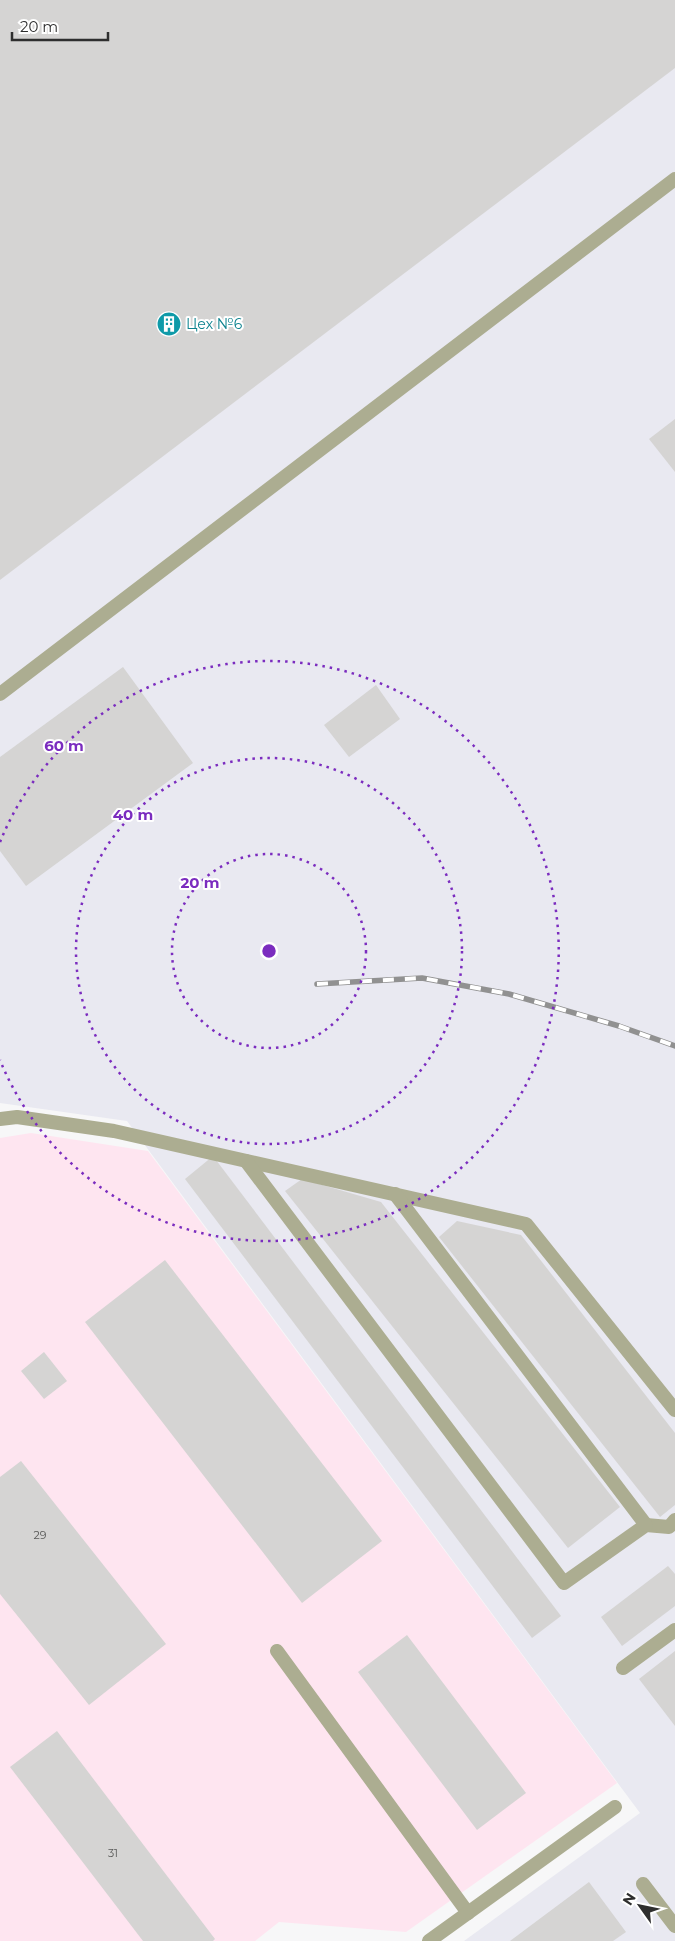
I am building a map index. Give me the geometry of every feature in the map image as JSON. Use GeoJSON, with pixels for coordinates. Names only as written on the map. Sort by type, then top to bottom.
{"type":"FeatureCollection","features":[{"type":"Feature","properties":{"kind":"lane"},"geometry":{"type":"LineString","coordinates":[[0,694],[675,179]]}},
{"type":"Feature","properties":{"kind":"lane"},"geometry":{"type":"LineString","coordinates":[[0,1119],[17,1118],[114,1131],[526,1224],[675,1410]]}},
{"type":"Feature","properties":{"kind":"lane"},"geometry":{"type":"LineString","coordinates":[[246,1161],[564,1583],[646,1525],[669,1527],[675,1520]]}},
{"type":"Feature","properties":{"kind":"lane"},"geometry":{"type":"LineString","coordinates":[[395,1194],[646,1525]]}},
{"type":"Feature","properties":{"kind":"lane"},"geometry":{"type":"LineString","coordinates":[[623,1668],[675,1630]]}},
{"type":"Feature","properties":{"kind":"lane"},"geometry":{"type":"LineString","coordinates":[[277,1651],[468,1913]]}},
{"type":"Feature","properties":{"kind":"lane"},"geometry":{"type":"LineString","coordinates":[[429,1941],[615,1807]]}},
{"type":"Feature","properties":{"kind":"lane"},"geometry":{"type":"LineString","coordinates":[[643,1884],[675,1926]]}},
{"type":"Feature","properties":{"kind":"shaded area"},"geometry":{"type":"Polygon","coordinates":[[[0,0],[675,0],[675,1941],[464,1941],[640,1813],[127,1121],[0,1103],[0,0]]]}},
{"type":"Feature","properties":{"kind":"shaded area"},"geometry":{"type":"Polygon","coordinates":[[[31,1133],[148,1151],[617,1783],[406,1932],[279,1922],[255,1941],[0,1941],[0,1138],[31,1133]]]}},
{"type":"Feature","properties":{"kind":"building","name":"Цех №6"},"geometry":{"type":"Polygon","coordinates":[[[0,0],[675,0],[675,68],[0,580],[0,0]]]}},
{"type":"Feature","properties":{"kind":"building"},"geometry":{"type":"Polygon","coordinates":[[[675,419],[675,472],[649,439],[675,419]]]}},
{"type":"Feature","properties":{"kind":"building"},"geometry":{"type":"Polygon","coordinates":[[[123,667],[193,763],[26,886],[0,851],[0,757],[123,667]]]}},
{"type":"Feature","properties":{"kind":"building"},"geometry":{"type":"Polygon","coordinates":[[[376,685],[400,719],[349,757],[324,725],[376,685]]]}},
{"type":"Feature","properties":{"kind":"building"},"geometry":{"type":"Polygon","coordinates":[[[213,1156],[561,1616],[532,1638],[185,1179],[213,1156]]]}},
{"type":"Feature","properties":{"kind":"building"},"geometry":{"type":"Polygon","coordinates":[[[302,1179],[381,1202],[620,1507],[568,1548],[285,1191],[302,1179]]]}},
{"type":"Feature","properties":{"kind":"building"},"geometry":{"type":"Polygon","coordinates":[[[457,1221],[521,1235],[675,1433],[675,1505],[660,1517],[439,1237],[457,1221]]]}},
{"type":"Feature","properties":{"kind":"building"},"geometry":{"type":"Polygon","coordinates":[[[165,1260],[382,1541],[302,1603],[85,1322],[165,1260]]]}},
{"type":"Feature","properties":{"kind":"building"},"geometry":{"type":"Polygon","coordinates":[[[44,1352],[67,1381],[44,1399],[21,1371],[44,1352]]]}},
{"type":"Feature","properties":{"kind":"building"},"geometry":{"type":"Polygon","coordinates":[[[21,1461],[166,1644],[89,1705],[0,1594],[0,1477],[21,1461]]]}},
{"type":"Feature","properties":{"kind":"building"},"geometry":{"type":"Polygon","coordinates":[[[668,1566],[675,1574],[675,1606],[622,1646],[601,1617],[668,1566]]]}},
{"type":"Feature","properties":{"kind":"building"},"geometry":{"type":"Polygon","coordinates":[[[407,1635],[526,1793],[477,1830],[358,1672],[407,1635]]]}},
{"type":"Feature","properties":{"kind":"building"},"geometry":{"type":"Polygon","coordinates":[[[675,1651],[675,1726],[639,1679],[675,1651]]]}},
{"type":"Feature","properties":{"kind":"building"},"geometry":{"type":"Polygon","coordinates":[[[57,1731],[215,1939],[213,1941],[143,1941],[10,1767],[57,1731]]]}},
{"type":"Feature","properties":{"kind":"building"},"geometry":{"type":"Polygon","coordinates":[[[589,1882],[626,1932],[613,1941],[510,1941],[589,1882]]]}},
{"type":"Feature","properties":{"kind":"railway"},"geometry":{"type":"LineString","coordinates":[[317,984],[422,978],[509,994],[619,1026],[675,1046]]}},
{"type":"Feature","properties":{"kind":"place","name":"Цех №6"},"geometry":{"type":"Point","coordinates":[169,324]}}]}
